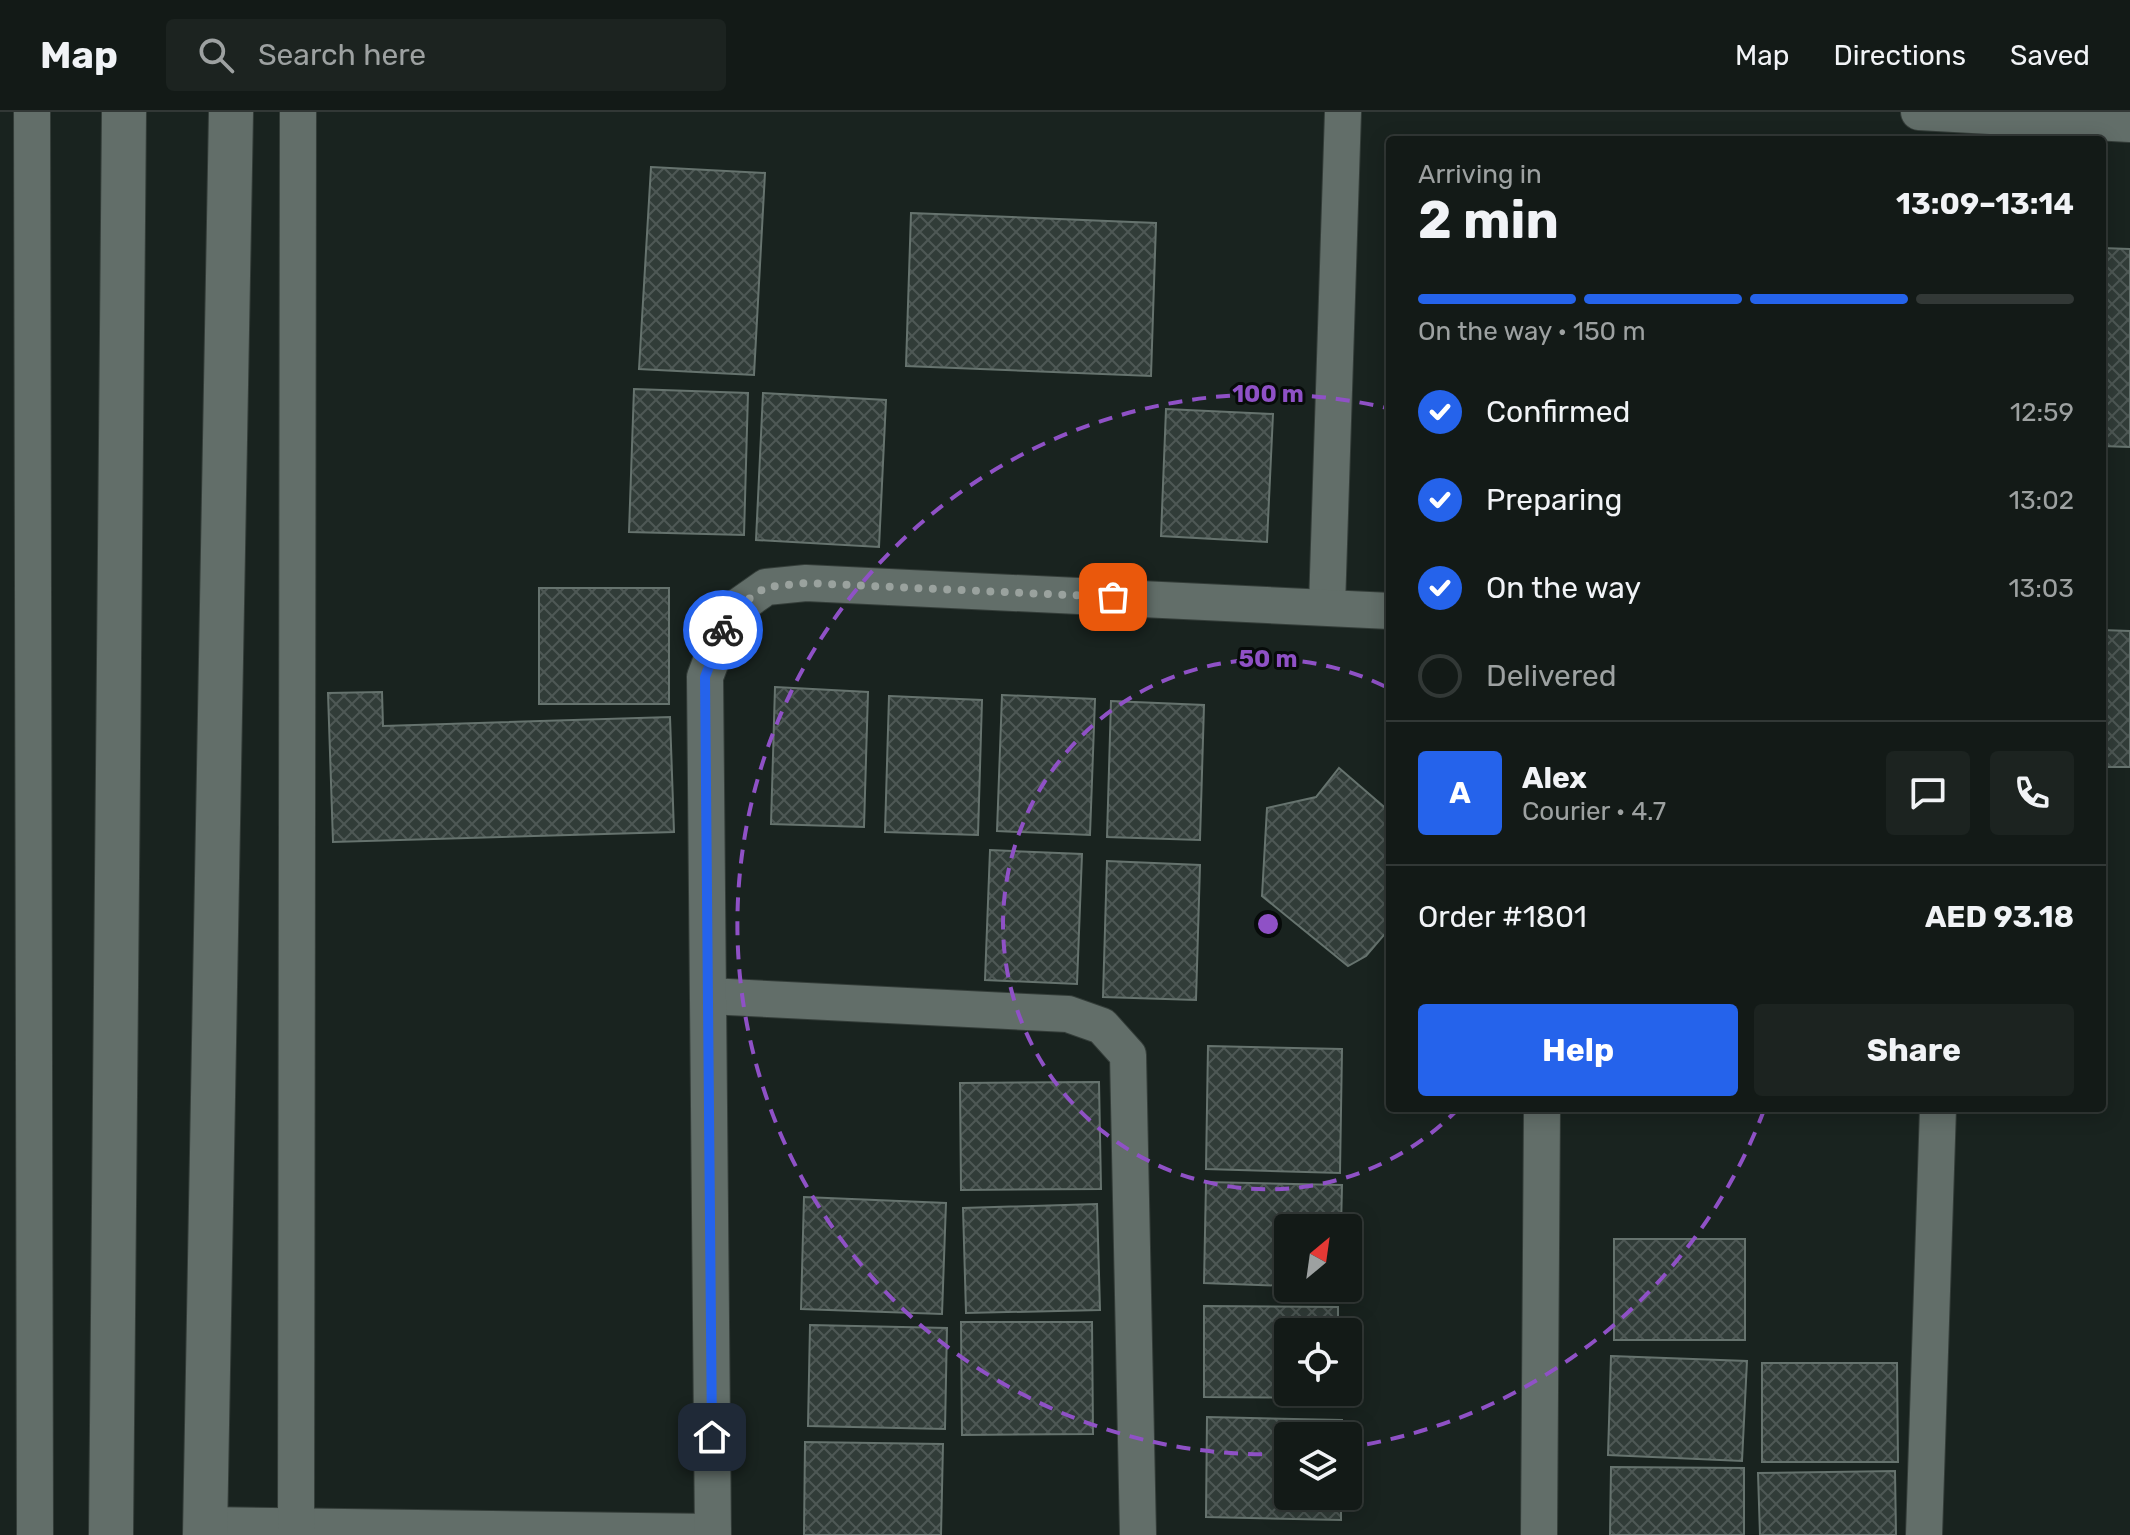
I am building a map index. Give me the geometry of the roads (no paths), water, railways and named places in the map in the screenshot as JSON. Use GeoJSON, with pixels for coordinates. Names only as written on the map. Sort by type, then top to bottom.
{"type":"FeatureCollection","features":[{"type":"Feature","properties":{"kind":"street"},"geometry":{"type":"LineString","coordinates":[[32,112],[35,1535]]}},
{"type":"Feature","properties":{"kind":"street"},"geometry":{"type":"LineString","coordinates":[[111,1535],[124,112]]}},
{"type":"Feature","properties":{"kind":"street"},"geometry":{"type":"LineString","coordinates":[[231,112],[205,1530],[713,1533],[705,677],[729,613],[766,587],[806,583],[1386,611]]}},
{"type":"Feature","properties":{"kind":"street"},"geometry":{"type":"LineString","coordinates":[[296,1530],[298,112]]}},
{"type":"Feature","properties":{"kind":"street"},"geometry":{"type":"LineString","coordinates":[[1327,606],[1343,112]]}},
{"type":"Feature","properties":{"kind":"street"},"geometry":{"type":"LineString","coordinates":[[1919,112],[2130,124]]}},
{"type":"Feature","properties":{"kind":"street"},"geometry":{"type":"LineString","coordinates":[[708,996],[1068,1014],[1102,1026],[1128,1055],[1138,1535]]}},
{"type":"Feature","properties":{"kind":"street"},"geometry":{"type":"LineString","coordinates":[[1539,1535],[1542,1112]]}},
{"type":"Feature","properties":{"kind":"street"},"geometry":{"type":"LineString","coordinates":[[1924,1535],[1938,1112]]}}]}
